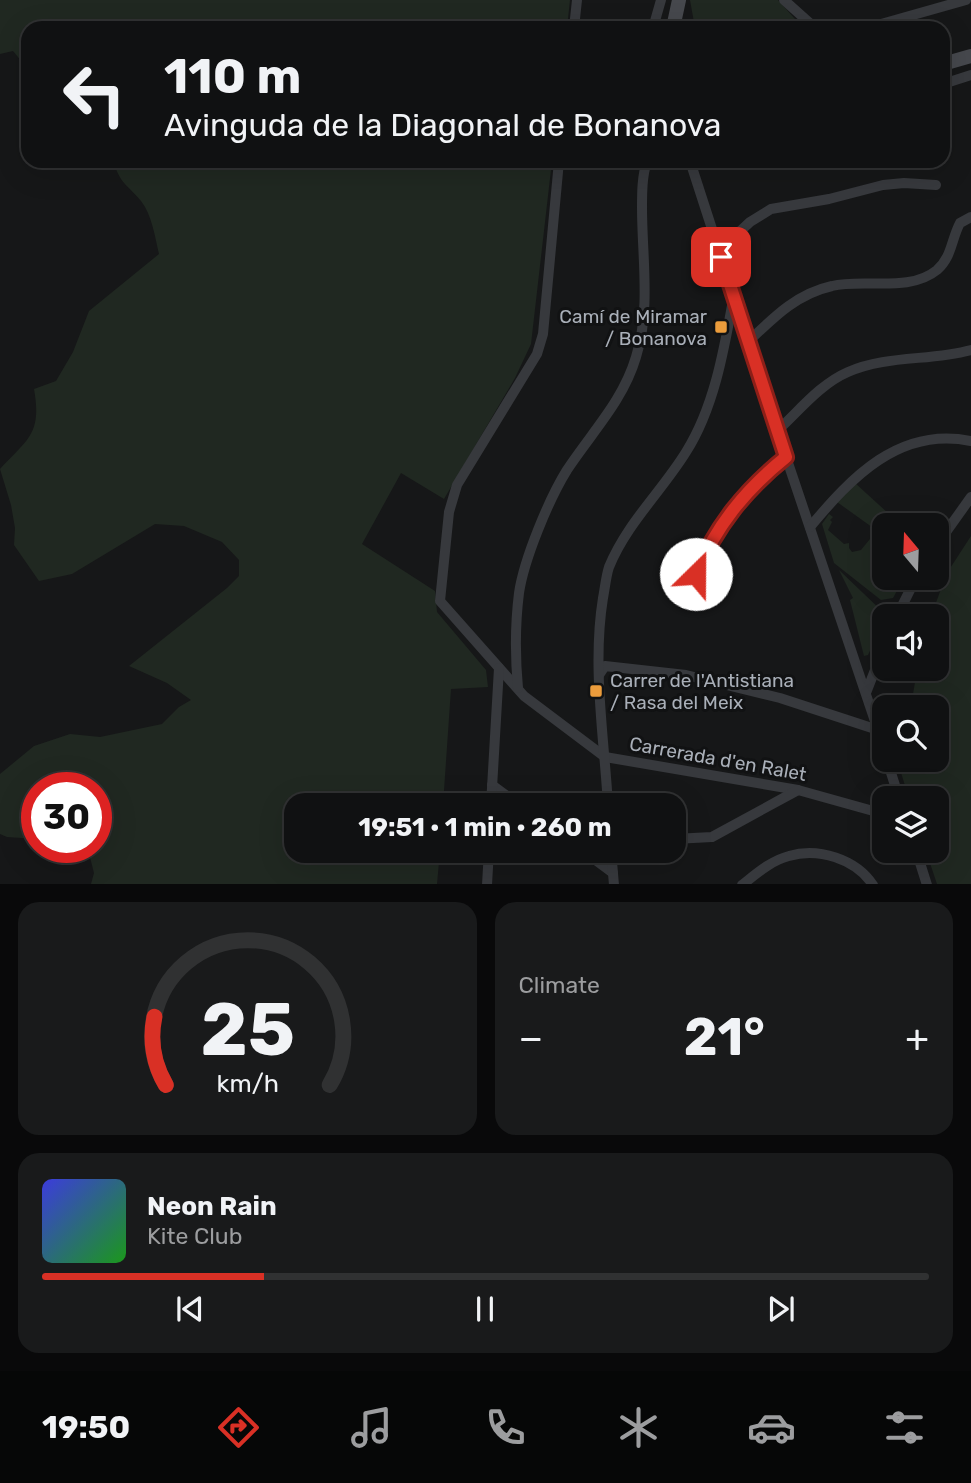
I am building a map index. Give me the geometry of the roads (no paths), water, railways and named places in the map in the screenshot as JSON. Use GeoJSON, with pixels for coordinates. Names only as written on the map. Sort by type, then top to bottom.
{"type":"FeatureCollection","features":[{"type":"Feature","properties":{"kind":"street"},"geometry":{"type":"LineString","coordinates":[[575,21],[577,0]]}},
{"type":"Feature","properties":{"kind":"street"},"geometry":{"type":"LineString","coordinates":[[655,21],[661,0]]}},
{"type":"Feature","properties":{"kind":"street"},"geometry":{"type":"LineString","coordinates":[[784,0],[807,21]]}},
{"type":"Feature","properties":{"kind":"street"},"geometry":{"type":"LineString","coordinates":[[892,21],[966,0]]}},
{"type":"Feature","properties":{"kind":"street"},"geometry":{"type":"LineString","coordinates":[[675,21],[679,3]]}},
{"type":"Feature","properties":{"kind":"street"},"geometry":{"type":"LineString","coordinates":[[679,3],[683,21]]}},
{"type":"Feature","properties":{"kind":"street"},"geometry":{"type":"LineString","coordinates":[[950,62],[971,56]]}},
{"type":"Feature","properties":{"kind":"street"},"geometry":{"type":"LineString","coordinates":[[950,82],[971,75]]}},
{"type":"Feature","properties":{"kind":"street","name":"Carrerada d'en Ralet"},"geometry":{"type":"LineString","coordinates":[[558,168],[543,334],[537,354],[457,485],[449,512],[440,601],[524,696],[605,757],[798,790],[872,811]]}},
{"type":"Feature","properties":{"kind":"street"},"geometry":{"type":"LineString","coordinates":[[518,689],[515,645],[519,590],[534,541],[550,501],[568,469],[600,428],[625,387],[637,356],[644,321],[642,191],[646,168]]}},
{"type":"Feature","properties":{"kind":"street"},"geometry":{"type":"LineString","coordinates":[[692,168],[777,431],[872,712]]}},
{"type":"Feature","properties":{"kind":"street"},"geometry":{"type":"LineString","coordinates":[[719,251],[750,222],[771,209],[829,200],[883,185],[936,184]]}},
{"type":"Feature","properties":{"kind":"street"},"geometry":{"type":"LineString","coordinates":[[748,342],[775,315],[803,295],[818,289],[855,282],[906,282],[931,274],[938,270],[950,254],[960,223],[971,216]]}},
{"type":"Feature","properties":{"kind":"street"},"geometry":{"type":"LineString","coordinates":[[607,793],[598,628],[608,568],[631,526],[686,453],[700,428],[717,372],[733,296]]}},
{"type":"Feature","properties":{"kind":"street"},"geometry":{"type":"LineString","coordinates":[[777,431],[821,389],[850,371],[875,363],[971,350]]}},
{"type":"Feature","properties":{"kind":"street"},"geometry":{"type":"LineString","coordinates":[[810,527],[837,493],[860,472],[880,459],[907,446],[928,440],[971,441]]}},
{"type":"Feature","properties":{"kind":"street"},"geometry":{"type":"LineString","coordinates":[[692,603],[696,574],[707,547],[725,517],[745,494],[786,457]]}},
{"type":"Feature","properties":{"kind":"street"},"geometry":{"type":"LineString","coordinates":[[949,528],[971,497]]}},
{"type":"Feature","properties":{"kind":"street"},"geometry":{"type":"LineString","coordinates":[[601,666],[686,675],[780,698],[872,728]]}},
{"type":"Feature","properties":{"kind":"street"},"geometry":{"type":"LineString","coordinates":[[492,793],[499,668]]}},
{"type":"Feature","properties":{"kind":"street"},"geometry":{"type":"LineString","coordinates":[[866,693],[872,678]]}},
{"type":"Feature","properties":{"kind":"street"},"geometry":{"type":"LineString","coordinates":[[492,785],[503,793]]}},
{"type":"Feature","properties":{"kind":"street"},"geometry":{"type":"LineString","coordinates":[[686,838],[712,837],[798,790]]}},
{"type":"Feature","properties":{"kind":"street"},"geometry":{"type":"LineString","coordinates":[[742,884],[789,855],[812,854],[830,855],[849,863],[873,884]]}},
{"type":"Feature","properties":{"kind":"street"},"geometry":{"type":"LineString","coordinates":[[487,884],[488,863]]}},
{"type":"Feature","properties":{"kind":"street"},"geometry":{"type":"LineString","coordinates":[[596,863],[613,879]]}},
{"type":"Feature","properties":{"kind":"street"},"geometry":{"type":"LineString","coordinates":[[920,863],[927,884]]}},
{"type":"Feature","properties":{"kind":"place","name":"Camí de Miramar / Bonanova"},"geometry":{"type":"Point","coordinates":[721,327]}},
{"type":"Feature","properties":{"kind":"place","name":"Carrer de l'Antistiana / Rasa del Meix"},"geometry":{"type":"Point","coordinates":[596,691]}}]}
